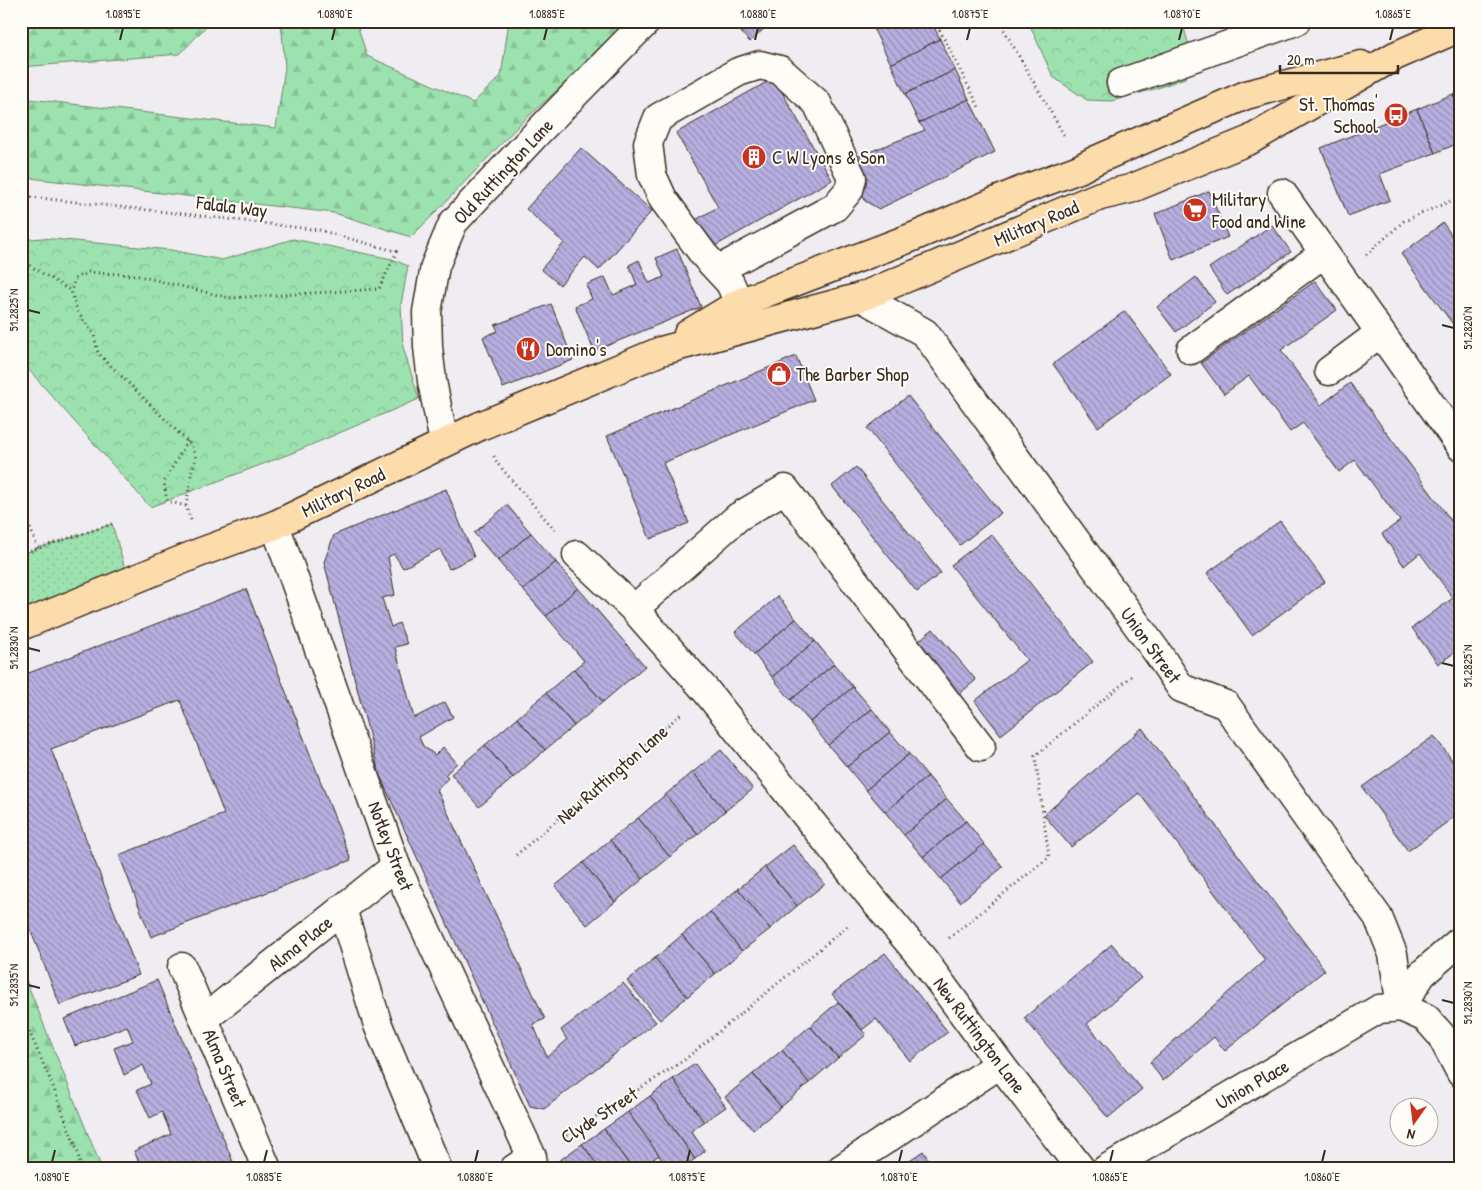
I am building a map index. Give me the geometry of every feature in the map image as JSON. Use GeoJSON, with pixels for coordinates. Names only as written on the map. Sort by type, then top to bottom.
{"type":"FeatureCollection","features":[{"type":"Feature","properties":{"kind":"highway","name":"Military Road"},"geometry":{"type":"LineString","coordinates":[[21,626],[201,552],[275,525],[444,442],[661,351],[862,297],[1100,196],[1130,189],[1250,140],[1395,56],[1461,27]]}},
{"type":"Feature","properties":{"kind":"highway","name":"Military Road"},"geometry":{"type":"LineString","coordinates":[[661,351],[739,303],[914,237],[1020,191],[1079,169],[1246,95],[1395,56]]}},
{"type":"Feature","properties":{"kind":"street","name":"Old Ruttington Lane"},"geometry":{"type":"LineString","coordinates":[[444,442],[432,381],[428,347],[427,312],[435,266],[453,223],[584,69],[647,21]]}},
{"type":"Feature","properties":{"kind":"street"},"geometry":{"type":"LineString","coordinates":[[1121,83],[1296,21]]}},
{"type":"Feature","properties":{"kind":"street"},"geometry":{"type":"LineString","coordinates":[[718,270],[835,207],[849,190],[852,178],[817,103],[780,70],[760,65],[738,72],[658,118],[648,143],[652,175],[663,199],[704,255],[730,283],[739,303]]}},
{"type":"Feature","properties":{"kind":"street"},"geometry":{"type":"LineString","coordinates":[[1282,193],[1323,254],[1461,447]]}},
{"type":"Feature","properties":{"kind":"street"},"geometry":{"type":"LineString","coordinates":[[1191,350],[1323,254]]}},
{"type":"Feature","properties":{"kind":"street","name":"Union Street"},"geometry":{"type":"LineString","coordinates":[[862,297],[925,333],[1181,688],[1226,705],[1378,917],[1393,954],[1400,1008]]}},
{"type":"Feature","properties":{"kind":"street"},"geometry":{"type":"LineString","coordinates":[[1329,371],[1380,333]]}},
{"type":"Feature","properties":{"kind":"street"},"geometry":{"type":"LineString","coordinates":[[634,609],[738,517],[785,490],[981,747]]}},
{"type":"Feature","properties":{"kind":"street","name":"Notley Street"},"geometry":{"type":"LineString","coordinates":[[275,525],[396,866],[523,1163]]}},
{"type":"Feature","properties":{"kind":"street","name":"New Ruttington Lane"},"geometry":{"type":"LineString","coordinates":[[577,555],[634,609],[707,692],[923,959],[1000,1064],[1081,1169]]}},
{"type":"Feature","properties":{"kind":"street","name":"Alma Place"},"geometry":{"type":"LineString","coordinates":[[204,1019],[396,866]]}},
{"type":"Feature","properties":{"kind":"street"},"geometry":{"type":"LineString","coordinates":[[342,909],[378,1024],[436,1165]]}},
{"type":"Feature","properties":{"kind":"street"},"geometry":{"type":"LineString","coordinates":[[1461,940],[1422,974],[1400,1008],[1426,1018],[1441,1035],[1461,1073]]}},
{"type":"Feature","properties":{"kind":"street","name":"Alma Street"},"geometry":{"type":"LineString","coordinates":[[182,967],[268,1169]]}},
{"type":"Feature","properties":{"kind":"street","name":"Union Place"},"geometry":{"type":"LineString","coordinates":[[1106,1169],[1379,1010],[1400,1008]]}},
{"type":"Feature","properties":{"kind":"street"},"geometry":{"type":"LineString","coordinates":[[841,1169],[1000,1064]]}},
{"type":"Feature","properties":{"kind":"path"},"geometry":{"type":"LineString","coordinates":[[935,21],[979,107]]}},
{"type":"Feature","properties":{"kind":"path"},"geometry":{"type":"LineString","coordinates":[[999,21],[1068,141]]}},
{"type":"Feature","properties":{"kind":"path","name":"Falala Way"},"geometry":{"type":"LineString","coordinates":[[21,196],[319,230],[397,251],[435,266]]}},
{"type":"Feature","properties":{"kind":"path"},"geometry":{"type":"LineString","coordinates":[[1340,278],[1404,221],[1461,198]]}},
{"type":"Feature","properties":{"kind":"path"},"geometry":{"type":"LineString","coordinates":[[201,552],[186,506],[192,470],[196,459],[192,446],[98,353],[94,335],[77,310],[71,291],[74,279],[88,272],[135,275],[230,298],[379,289],[397,251]]}},
{"type":"Feature","properties":{"kind":"path"},"geometry":{"type":"LineString","coordinates":[[21,260],[71,291]]}},
{"type":"Feature","properties":{"kind":"path"},"geometry":{"type":"LineString","coordinates":[[186,506],[168,501],[164,482],[188,440]]}},
{"type":"Feature","properties":{"kind":"path"},"geometry":{"type":"LineString","coordinates":[[497,463],[577,555]]}},
{"type":"Feature","properties":{"kind":"path"},"geometry":{"type":"LineString","coordinates":[[21,505],[38,548]]}},
{"type":"Feature","properties":{"kind":"path"},"geometry":{"type":"LineString","coordinates":[[21,554],[112,524]]}},
{"type":"Feature","properties":{"kind":"path"},"geometry":{"type":"LineString","coordinates":[[923,959],[1049,857],[1035,756],[1159,655]]}},
{"type":"Feature","properties":{"kind":"path","name":"New Ruttington Lane"},"geometry":{"type":"LineString","coordinates":[[516,855],[707,692]]}},
{"type":"Feature","properties":{"kind":"path","name":"Clyde Street"},"geometry":{"type":"LineString","coordinates":[[523,1163],[683,1061],[876,903]]}},
{"type":"Feature","properties":{"kind":"path"},"geometry":{"type":"LineString","coordinates":[[21,1013],[52,1084],[78,1153],[81,1169]]}},
{"type":"Feature","properties":{"kind":"green space"},"geometry":{"type":"Polygon","coordinates":[[[21,21],[211,21],[180,54],[21,67],[21,21]]]}},
{"type":"Feature","properties":{"kind":"green space"},"geometry":{"type":"Polygon","coordinates":[[[281,21],[356,21],[367,56],[473,103],[501,76],[509,21],[634,21],[521,123],[411,237],[334,213],[21,177],[21,98],[276,128],[285,67],[281,21]]]}},
{"type":"Feature","properties":{"kind":"green space"},"geometry":{"type":"Polygon","coordinates":[[[1028,21],[1182,21],[1195,68],[1185,78],[1158,88],[1112,101],[1087,100],[1053,77],[1028,21]]]}},
{"type":"Feature","properties":{"kind":"green space"},"geometry":{"type":"Polygon","coordinates":[[[42,238],[171,250],[222,260],[293,239],[392,259],[408,266],[401,305],[403,347],[419,399],[292,453],[150,507],[21,361],[21,240],[42,238]]]}},
{"type":"Feature","properties":{"kind":"green space"},"geometry":{"type":"Polygon","coordinates":[[[112,524],[129,582],[21,626],[21,554],[112,524]]]}},
{"type":"Feature","properties":{"kind":"green space"},"geometry":{"type":"Polygon","coordinates":[[[21,968],[102,1169],[21,1169],[21,968]]]}},
{"type":"Feature","properties":{"kind":"building"},"geometry":{"type":"Polygon","coordinates":[[[731,21],[772,21],[750,42],[731,21]]]}},
{"type":"Feature","properties":{"kind":"building"},"geometry":{"type":"Polygon","coordinates":[[[870,21],[892,21],[874,30],[870,21]]]}},
{"type":"Feature","properties":{"kind":"building"},"geometry":{"type":"Polygon","coordinates":[[[892,21],[931,21],[940,39],[891,64],[874,30],[892,21]]]}},
{"type":"Feature","properties":{"kind":"building"},"geometry":{"type":"Polygon","coordinates":[[[940,39],[955,70],[905,94],[891,64],[940,39]]]}},
{"type":"Feature","properties":{"kind":"building"},"geometry":{"type":"Polygon","coordinates":[[[955,70],[969,99],[919,123],[905,94],[955,70]]]}},
{"type":"Feature","properties":{"kind":"building","name":"C W Lyons & Son"},"geometry":{"type":"Polygon","coordinates":[[[774,78],[832,180],[708,250],[692,222],[718,207],[676,133],[774,78]]]}},
{"type":"Feature","properties":{"kind":"building"},"geometry":{"type":"Polygon","coordinates":[[[1461,91],[1461,115],[1453,94],[1461,91]]]}},
{"type":"Feature","properties":{"kind":"building"},"geometry":{"type":"Polygon","coordinates":[[[1453,94],[1461,115],[1461,142],[1435,153],[1417,109],[1453,94]]]}},
{"type":"Feature","properties":{"kind":"building"},"geometry":{"type":"Polygon","coordinates":[[[969,99],[995,152],[879,209],[865,201],[849,160],[925,130],[919,123],[969,99]]]}},
{"type":"Feature","properties":{"kind":"building"},"geometry":{"type":"Polygon","coordinates":[[[1417,109],[1435,153],[1380,174],[1390,200],[1348,216],[1321,148],[1417,109]]]}},
{"type":"Feature","properties":{"kind":"building"},"geometry":{"type":"Polygon","coordinates":[[[581,148],[652,211],[599,270],[585,257],[560,285],[541,269],[564,243],[526,209],[581,148]]]}},
{"type":"Feature","properties":{"kind":"building"},"geometry":{"type":"Polygon","coordinates":[[[1209,191],[1228,237],[1173,260],[1155,214],[1209,191]]]}},
{"type":"Feature","properties":{"kind":"building"},"geometry":{"type":"Polygon","coordinates":[[[1443,223],[1459,246],[1461,245],[1461,335],[1401,254],[1443,223]]]}},
{"type":"Feature","properties":{"kind":"building"},"geometry":{"type":"Polygon","coordinates":[[[1272,225],[1291,252],[1227,295],[1209,268],[1272,225]]]}},
{"type":"Feature","properties":{"kind":"building"},"geometry":{"type":"Polygon","coordinates":[[[677,249],[701,307],[594,351],[575,306],[592,299],[586,285],[605,277],[613,295],[637,285],[629,265],[639,260],[649,283],[664,277],[656,258],[677,249]]]}},
{"type":"Feature","properties":{"kind":"building"},"geometry":{"type":"Polygon","coordinates":[[[1196,277],[1215,302],[1176,332],[1157,307],[1196,277]]]}},
{"type":"Feature","properties":{"kind":"building"},"geometry":{"type":"Polygon","coordinates":[[[1315,281],[1337,310],[1281,350],[1321,405],[1350,383],[1461,534],[1461,648],[1438,664],[1412,628],[1453,598],[1420,553],[1404,566],[1382,534],[1400,521],[1355,460],[1339,472],[1303,423],[1290,432],[1249,376],[1224,394],[1201,363],[1315,281]]]}},
{"type":"Feature","properties":{"kind":"building","name":"Domino's"},"geometry":{"type":"Polygon","coordinates":[[[551,304],[573,360],[503,388],[483,337],[498,331],[495,325],[551,304]]]}},
{"type":"Feature","properties":{"kind":"building"},"geometry":{"type":"Polygon","coordinates":[[[1125,311],[1171,374],[1098,427],[1053,364],[1125,311]]]}},
{"type":"Feature","properties":{"kind":"building"},"geometry":{"type":"Polygon","coordinates":[[[796,356],[814,400],[663,463],[689,523],[650,539],[607,436],[796,356]]]}},
{"type":"Feature","properties":{"kind":"building"},"geometry":{"type":"Polygon","coordinates":[[[908,396],[1001,513],[960,545],[867,428],[908,396]]]}},
{"type":"Feature","properties":{"kind":"building"},"geometry":{"type":"Polygon","coordinates":[[[856,467],[941,573],[917,592],[832,486],[856,467]]]}},
{"type":"Feature","properties":{"kind":"building"},"geometry":{"type":"Polygon","coordinates":[[[446,489],[474,557],[449,569],[440,549],[403,568],[394,554],[388,557],[395,595],[382,598],[391,627],[399,623],[407,644],[395,647],[414,718],[445,702],[453,717],[419,737],[423,746],[435,755],[443,747],[457,763],[445,775],[448,778],[437,790],[545,1019],[533,1024],[547,1057],[567,1040],[561,1030],[623,983],[656,1022],[544,1109],[530,1106],[380,776],[324,562],[334,535],[446,489]]]}},
{"type":"Feature","properties":{"kind":"building"},"geometry":{"type":"Polygon","coordinates":[[[507,505],[531,533],[498,561],[474,533],[507,505]]]}},
{"type":"Feature","properties":{"kind":"building"},"geometry":{"type":"Polygon","coordinates":[[[1280,521],[1325,582],[1252,635],[1207,573],[1280,521]]]}},
{"type":"Feature","properties":{"kind":"building"},"geometry":{"type":"Polygon","coordinates":[[[531,533],[556,562],[523,590],[498,561],[531,533]]]}},
{"type":"Feature","properties":{"kind":"building"},"geometry":{"type":"Polygon","coordinates":[[[991,534],[1093,662],[1001,735],[975,701],[1027,660],[951,565],[991,534]]]}},
{"type":"Feature","properties":{"kind":"building"},"geometry":{"type":"Polygon","coordinates":[[[556,562],[578,588],[546,616],[523,590],[556,562]]]}},
{"type":"Feature","properties":{"kind":"building"},"geometry":{"type":"Polygon","coordinates":[[[578,588],[645,666],[603,702],[574,669],[584,661],[546,616],[578,588]]]}},
{"type":"Feature","properties":{"kind":"building"},"geometry":{"type":"Polygon","coordinates":[[[246,589],[351,860],[151,937],[119,855],[224,814],[180,700],[51,749],[139,975],[60,1005],[21,906],[21,676],[246,589]]]}},
{"type":"Feature","properties":{"kind":"building"},"geometry":{"type":"Polygon","coordinates":[[[778,596],[796,619],[754,654],[735,632],[778,596]]]}},
{"type":"Feature","properties":{"kind":"building"},"geometry":{"type":"Polygon","coordinates":[[[796,619],[815,641],[772,677],[754,654],[796,619]]]}},
{"type":"Feature","properties":{"kind":"building"},"geometry":{"type":"Polygon","coordinates":[[[933,629],[976,680],[959,694],[916,643],[933,629]]]}},
{"type":"Feature","properties":{"kind":"building"},"geometry":{"type":"Polygon","coordinates":[[[815,641],[834,664],[791,700],[772,677],[815,641]]]}},
{"type":"Feature","properties":{"kind":"building"},"geometry":{"type":"Polygon","coordinates":[[[834,664],[853,687],[810,722],[791,700],[834,664]]]}},
{"type":"Feature","properties":{"kind":"building"},"geometry":{"type":"Polygon","coordinates":[[[574,669],[603,702],[574,726],[546,693],[574,669]]]}},
{"type":"Feature","properties":{"kind":"building"},"geometry":{"type":"Polygon","coordinates":[[[853,687],[872,709],[828,745],[810,722],[853,687]]]}},
{"type":"Feature","properties":{"kind":"building"},"geometry":{"type":"Polygon","coordinates":[[[546,693],[574,726],[545,750],[517,718],[546,693]]]}},
{"type":"Feature","properties":{"kind":"building"},"geometry":{"type":"Polygon","coordinates":[[[872,709],[890,732],[847,767],[828,745],[872,709]]]}},
{"type":"Feature","properties":{"kind":"building"},"geometry":{"type":"Polygon","coordinates":[[[517,718],[545,750],[513,778],[485,745],[517,718]]]}},
{"type":"Feature","properties":{"kind":"building"},"geometry":{"type":"Polygon","coordinates":[[[1142,728],[1325,970],[1225,1051],[1214,1037],[1163,1081],[1150,1062],[1265,960],[1139,793],[1071,847],[1044,815],[1142,728]]]}},
{"type":"Feature","properties":{"kind":"building"},"geometry":{"type":"Polygon","coordinates":[[[890,732],[909,754],[866,790],[847,767],[890,732]]]}},
{"type":"Feature","properties":{"kind":"building"},"geometry":{"type":"Polygon","coordinates":[[[1434,736],[1461,772],[1461,812],[1408,851],[1362,787],[1434,736]]]}},
{"type":"Feature","properties":{"kind":"building"},"geometry":{"type":"Polygon","coordinates":[[[485,745],[513,778],[479,807],[451,774],[485,745]]]}},
{"type":"Feature","properties":{"kind":"building"},"geometry":{"type":"Polygon","coordinates":[[[721,750],[753,789],[725,811],[693,772],[721,750]]]}},
{"type":"Feature","properties":{"kind":"building"},"geometry":{"type":"Polygon","coordinates":[[[909,754],[928,776],[885,812],[866,790],[909,754]]]}},
{"type":"Feature","properties":{"kind":"building"},"geometry":{"type":"Polygon","coordinates":[[[693,772],[725,811],[698,834],[665,795],[693,772]]]}},
{"type":"Feature","properties":{"kind":"building"},"geometry":{"type":"Polygon","coordinates":[[[928,776],[947,799],[904,835],[885,812],[928,776]]]}},
{"type":"Feature","properties":{"kind":"building"},"geometry":{"type":"Polygon","coordinates":[[[665,795],[698,834],[670,857],[638,818],[665,795]]]}},
{"type":"Feature","properties":{"kind":"building"},"geometry":{"type":"Polygon","coordinates":[[[947,799],[966,821],[923,857],[904,835],[947,799]]]}},
{"type":"Feature","properties":{"kind":"building"},"geometry":{"type":"Polygon","coordinates":[[[638,818],[670,857],[643,879],[610,840],[638,818]]]}},
{"type":"Feature","properties":{"kind":"building"},"geometry":{"type":"Polygon","coordinates":[[[966,821],[984,844],[941,879],[923,857],[966,821]]]}},
{"type":"Feature","properties":{"kind":"building"},"geometry":{"type":"Polygon","coordinates":[[[610,840],[643,879],[615,902],[583,863],[610,840]]]}},
{"type":"Feature","properties":{"kind":"building"},"geometry":{"type":"Polygon","coordinates":[[[984,844],[1003,867],[960,902],[941,879],[984,844]]]}},
{"type":"Feature","properties":{"kind":"building"},"geometry":{"type":"Polygon","coordinates":[[[793,845],[825,884],[797,906],[765,867],[793,845]]]}},
{"type":"Feature","properties":{"kind":"building"},"geometry":{"type":"Polygon","coordinates":[[[583,863],[615,902],[587,925],[555,886],[583,863]]]}},
{"type":"Feature","properties":{"kind":"building"},"geometry":{"type":"Polygon","coordinates":[[[765,867],[797,906],[770,929],[738,889],[765,867]]]}},
{"type":"Feature","properties":{"kind":"building"},"geometry":{"type":"Polygon","coordinates":[[[738,889],[770,929],[742,951],[710,912],[738,889]]]}},
{"type":"Feature","properties":{"kind":"building"},"geometry":{"type":"Polygon","coordinates":[[[710,912],[742,951],[715,974],[682,935],[710,912]]]}},
{"type":"Feature","properties":{"kind":"building"},"geometry":{"type":"Polygon","coordinates":[[[682,935],[715,974],[687,997],[655,958],[682,935]]]}},
{"type":"Feature","properties":{"kind":"building"},"geometry":{"type":"Polygon","coordinates":[[[1112,944],[1141,978],[1087,1024],[1142,1089],[1108,1118],[1024,1018],[1112,944]]]}},
{"type":"Feature","properties":{"kind":"building"},"geometry":{"type":"Polygon","coordinates":[[[885,953],[948,1032],[910,1061],[876,1019],[862,1030],[832,994],[885,953]]]}},
{"type":"Feature","properties":{"kind":"building"},"geometry":{"type":"Polygon","coordinates":[[[655,958],[687,997],[660,1020],[627,981],[655,958]]]}},
{"type":"Feature","properties":{"kind":"building"},"geometry":{"type":"Polygon","coordinates":[[[157,980],[236,1169],[186,1169],[183,1162],[168,1169],[142,1169],[134,1151],[171,1134],[162,1112],[150,1118],[137,1090],[151,1084],[143,1065],[124,1075],[114,1048],[133,1041],[127,1026],[75,1046],[64,1019],[157,980]]]}},
{"type":"Feature","properties":{"kind":"building"},"geometry":{"type":"Polygon","coordinates":[[[838,1002],[866,1035],[838,1058],[810,1026],[838,1002]]]}},
{"type":"Feature","properties":{"kind":"building"},"geometry":{"type":"Polygon","coordinates":[[[810,1026],[838,1058],[809,1083],[782,1050],[810,1026]]]}},
{"type":"Feature","properties":{"kind":"building"},"geometry":{"type":"Polygon","coordinates":[[[782,1050],[809,1083],[781,1107],[753,1074],[782,1050]]]}},
{"type":"Feature","properties":{"kind":"building"},"geometry":{"type":"Polygon","coordinates":[[[695,1064],[726,1107],[704,1122],[673,1079],[695,1064]]]}},
{"type":"Feature","properties":{"kind":"building"},"geometry":{"type":"Polygon","coordinates":[[[753,1074],[781,1107],[753,1130],[725,1097],[753,1074]]]}},
{"type":"Feature","properties":{"kind":"building"},"geometry":{"type":"Polygon","coordinates":[[[673,1079],[704,1122],[691,1131],[705,1151],[695,1159],[650,1096],[673,1079]]]}},
{"type":"Feature","properties":{"kind":"building"},"geometry":{"type":"Polygon","coordinates":[[[650,1096],[695,1159],[680,1169],[668,1169],[628,1112],[650,1096]]]}},
{"type":"Feature","properties":{"kind":"building"},"geometry":{"type":"Polygon","coordinates":[[[628,1112],[659,1155],[647,1164],[650,1169],[632,1169],[604,1129],[628,1112]]]}},
{"type":"Feature","properties":{"kind":"building"},"geometry":{"type":"Polygon","coordinates":[[[604,1129],[632,1169],[600,1169],[582,1144],[604,1129]]]}},
{"type":"Feature","properties":{"kind":"building"},"geometry":{"type":"Polygon","coordinates":[[[582,1144],[600,1169],[566,1169],[560,1160],[582,1144]]]}},
{"type":"Feature","properties":{"kind":"building"},"geometry":{"type":"Polygon","coordinates":[[[923,1151],[935,1169],[897,1169],[923,1151]]]}},
{"type":"Feature","properties":{"kind":"building"},"geometry":{"type":"Polygon","coordinates":[[[560,1160],[566,1169],[547,1169],[560,1160]]]}},
{"type":"Feature","properties":{"kind":"place","name":"St. Thomas' School"},"geometry":{"type":"Point","coordinates":[1396,115]}},
{"type":"Feature","properties":{"kind":"place","name":"C W Lyons & Son"},"geometry":{"type":"Point","coordinates":[754,157]}},
{"type":"Feature","properties":{"kind":"place","name":"Military Food and Wine"},"geometry":{"type":"Point","coordinates":[1195,210]}},
{"type":"Feature","properties":{"kind":"place","name":"Domino's"},"geometry":{"type":"Point","coordinates":[528,349]}},
{"type":"Feature","properties":{"kind":"place","name":"The Barber Shop"},"geometry":{"type":"Point","coordinates":[779,374]}}]}
